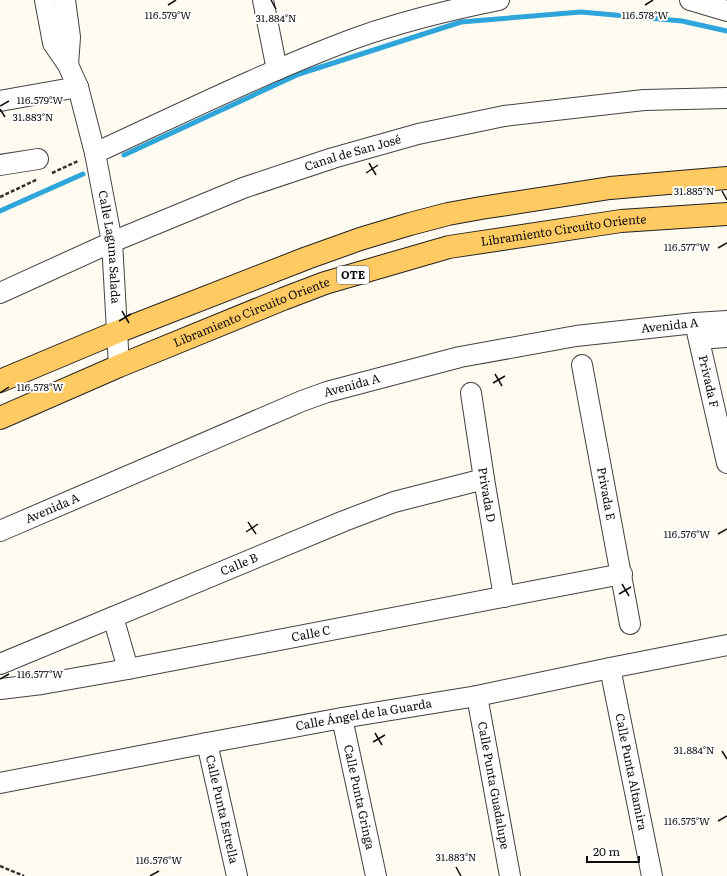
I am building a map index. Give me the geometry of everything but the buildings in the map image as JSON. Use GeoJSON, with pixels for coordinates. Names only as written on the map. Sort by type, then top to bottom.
{"type":"FeatureCollection","features":[{"type":"Feature","properties":{"kind":"main road","name":"OTE"},"geometry":{"type":"LineString","coordinates":[[0,381],[117,332],[307,258],[360,239],[448,214],[610,188],[727,178]]}},
{"type":"Feature","properties":{"kind":"main road","name":"Libramiento Circuito Oriente"},"geometry":{"type":"LineString","coordinates":[[0,418],[119,366],[325,283],[449,247],[621,221],[727,214]]}},
{"type":"Feature","properties":{"kind":"street","name":"Calle Laguna Salada"},"geometry":{"type":"LineString","coordinates":[[45,0],[53,43],[68,65],[78,87],[95,153],[112,242],[119,366]]}},
{"type":"Feature","properties":{"kind":"street"},"geometry":{"type":"LineString","coordinates":[[65,0],[70,37],[68,65]]}},
{"type":"Feature","properties":{"kind":"street"},"geometry":{"type":"LineString","coordinates":[[263,0],[277,70]]}},
{"type":"Feature","properties":{"kind":"street"},"geometry":{"type":"LineString","coordinates":[[95,153],[277,70],[353,39],[447,11],[499,0]]}},
{"type":"Feature","properties":{"kind":"street"},"geometry":{"type":"LineString","coordinates":[[690,0],[727,11]]}},
{"type":"Feature","properties":{"kind":"street"},"geometry":{"type":"LineString","coordinates":[[0,101],[78,87]]}},
{"type":"Feature","properties":{"kind":"street","name":"Canal de San José"},"geometry":{"type":"LineString","coordinates":[[0,293],[112,242],[243,188],[333,158],[418,134],[504,116],[644,100],[727,98]]}},
{"type":"Feature","properties":{"kind":"street"},"geometry":{"type":"LineString","coordinates":[[0,166],[38,159]]}},
{"type":"Feature","properties":{"kind":"street","name":"Avenida A"},"geometry":{"type":"LineString","coordinates":[[697,331],[727,321]]}},
{"type":"Feature","properties":{"kind":"street","name":"Avenida A"},"geometry":{"type":"LineString","coordinates":[[0,531],[302,401],[327,392],[460,357],[576,336],[697,331],[727,337]]}},
{"type":"Feature","properties":{"kind":"street","name":"Privada F"},"geometry":{"type":"LineString","coordinates":[[697,331],[727,463]]}},
{"type":"Feature","properties":{"kind":"street","name":"Privada E"},"geometry":{"type":"LineString","coordinates":[[582,365],[622,574],[630,624]]}},
{"type":"Feature","properties":{"kind":"street","name":"Privada D"},"geometry":{"type":"LineString","coordinates":[[471,393],[504,597]]}},
{"type":"Feature","properties":{"kind":"street","name":"Calle B"},"geometry":{"type":"LineString","coordinates":[[0,664],[344,520],[394,502],[484,480]]}},
{"type":"Feature","properties":{"kind":"street","name":"Calle C"},"geometry":{"type":"LineString","coordinates":[[0,689],[42,684],[128,669],[622,574]]}},
{"type":"Feature","properties":{"kind":"street"},"geometry":{"type":"LineString","coordinates":[[113,617],[128,669]]}},
{"type":"Feature","properties":{"kind":"street","name":"Calle Ángel de la Guarda"},"geometry":{"type":"LineString","coordinates":[[0,782],[342,718],[477,696],[610,668],[727,646]]}},
{"type":"Feature","properties":{"kind":"street","name":"Calle Punta Altamira"},"geometry":{"type":"LineString","coordinates":[[610,668],[652,876]]}},
{"type":"Feature","properties":{"kind":"street","name":"Calle Punta Guadalupe"},"geometry":{"type":"LineString","coordinates":[[477,696],[510,876]]}},
{"type":"Feature","properties":{"kind":"street","name":"Calle Punta Gringa"},"geometry":{"type":"LineString","coordinates":[[342,718],[376,876]]}},
{"type":"Feature","properties":{"kind":"street","name":"Calle Punta Estrella"},"geometry":{"type":"LineString","coordinates":[[207,743],[237,876]]}},
{"type":"Feature","properties":{"kind":"path"},"geometry":{"type":"LineString","coordinates":[[0,866],[24,876]]}},
{"type":"Feature","properties":{"kind":"waterway"},"geometry":{"type":"LineString","coordinates":[[124,155],[299,74],[461,22],[581,12],[682,21],[727,31]]}},
{"type":"Feature","properties":{"kind":"waterway"},"geometry":{"type":"LineString","coordinates":[[0,211],[83,174]]}}]}
